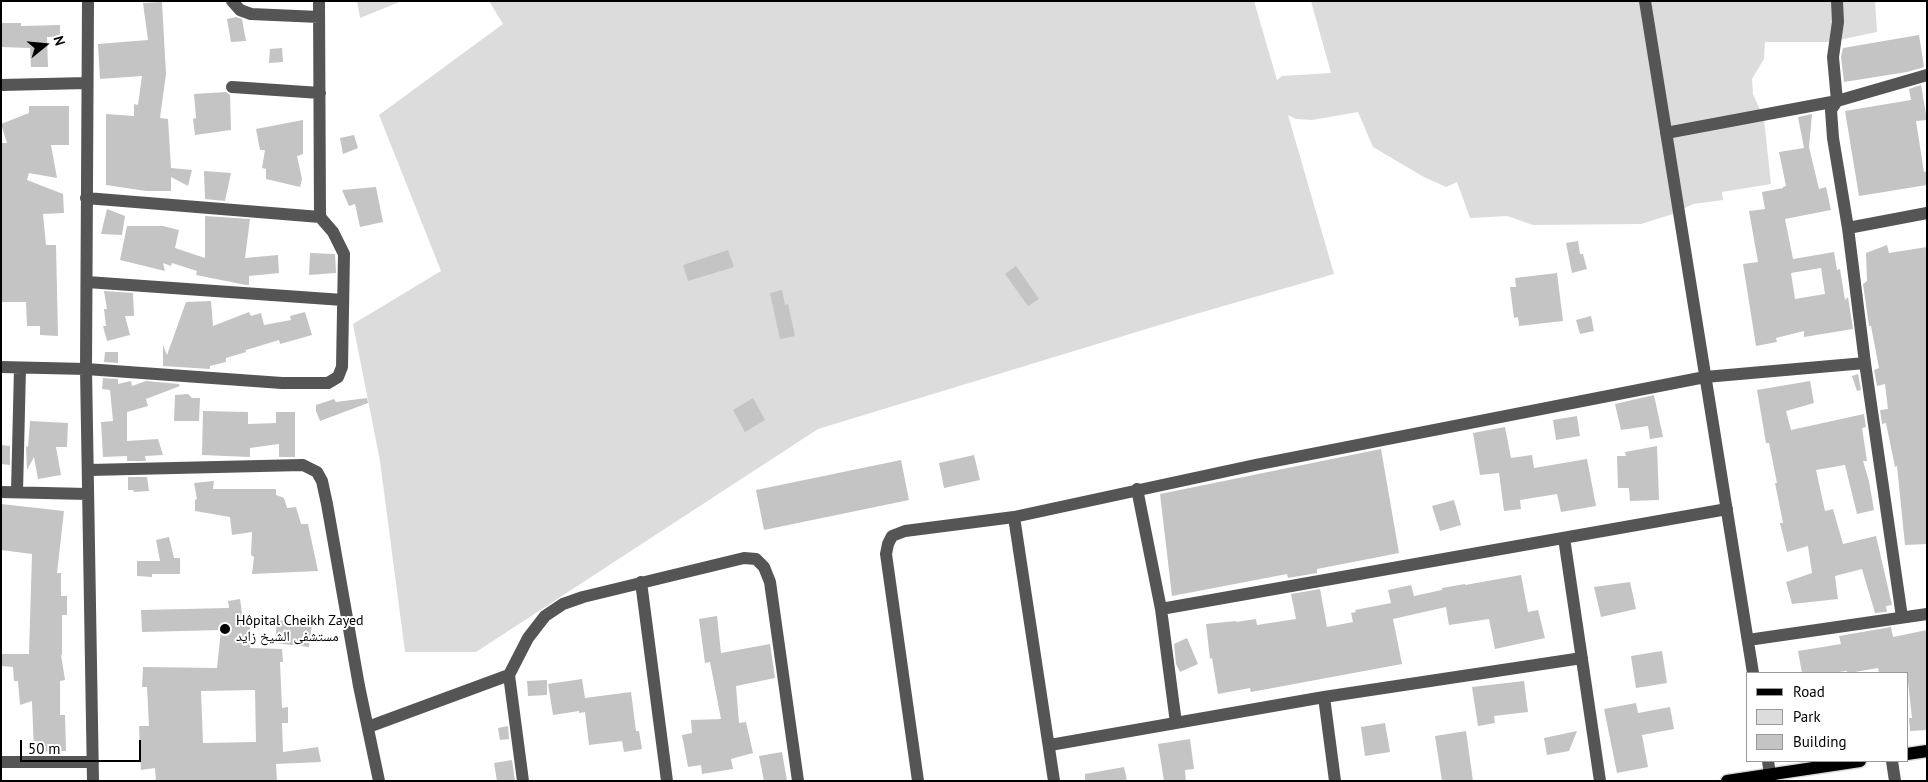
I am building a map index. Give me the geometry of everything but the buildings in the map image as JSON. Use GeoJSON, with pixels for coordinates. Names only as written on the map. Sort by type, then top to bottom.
{"type":"FeatureCollection","features":[{"type":"Feature","properties":{"kind":"main road"},"geometry":{"type":"LineString","coordinates":[[1908,754],[1927,751]]}},
{"type":"Feature","properties":{"kind":"main road"},"geometry":{"type":"LineString","coordinates":[[1727,781],[1771,777],[1854,762]]}},
{"type":"Feature","properties":{"kind":"street"},"geometry":{"type":"LineString","coordinates":[[88,1],[86,370],[89,470],[92,781]]}},
{"type":"Feature","properties":{"kind":"street"},"geometry":{"type":"LineString","coordinates":[[232,1],[240,10],[252,14],[319,17]]}},
{"type":"Feature","properties":{"kind":"street"},"geometry":{"type":"LineString","coordinates":[[1,367],[86,370],[282,383],[328,383],[338,377],[342,367],[344,254],[333,232],[320,217],[319,1]]}},
{"type":"Feature","properties":{"kind":"street"},"geometry":{"type":"LineString","coordinates":[[1645,1],[1753,672]]}},
{"type":"Feature","properties":{"kind":"street"},"geometry":{"type":"LineString","coordinates":[[1837,1],[1838,22],[1833,57],[1838,101],[1831,110],[1831,124],[1848,228],[1865,363],[1902,617]]}},
{"type":"Feature","properties":{"kind":"street"},"geometry":{"type":"LineString","coordinates":[[1666,133],[1838,101],[1927,75]]}},
{"type":"Feature","properties":{"kind":"street"},"geometry":{"type":"LineString","coordinates":[[1,85],[87,83]]}},
{"type":"Feature","properties":{"kind":"street"},"geometry":{"type":"LineString","coordinates":[[232,87],[320,93]]}},
{"type":"Feature","properties":{"kind":"street"},"geometry":{"type":"LineString","coordinates":[[86,198],[320,217]]}},
{"type":"Feature","properties":{"kind":"street"},"geometry":{"type":"LineString","coordinates":[[1848,228],[1927,213]]}},
{"type":"Feature","properties":{"kind":"street"},"geometry":{"type":"LineString","coordinates":[[87,282],[343,300]]}},
{"type":"Feature","properties":{"kind":"street"},"geometry":{"type":"LineString","coordinates":[[918,781],[886,554],[892,536],[905,530],[1014,517],[1136,489],[1273,461],[1705,377],[1865,363]]}},
{"type":"Feature","properties":{"kind":"street"},"geometry":{"type":"LineString","coordinates":[[18,492],[20,368]]}},
{"type":"Feature","properties":{"kind":"street"},"geometry":{"type":"LineString","coordinates":[[89,470],[303,466],[317,472],[322,481],[327,504],[379,781]]}},
{"type":"Feature","properties":{"kind":"street"},"geometry":{"type":"LineString","coordinates":[[1136,489],[1161,610],[1176,723]]}},
{"type":"Feature","properties":{"kind":"street"},"geometry":{"type":"LineString","coordinates":[[1,492],[88,494]]}},
{"type":"Feature","properties":{"kind":"street"},"geometry":{"type":"LineString","coordinates":[[1161,610],[1727,509]]}},
{"type":"Feature","properties":{"kind":"street"},"geometry":{"type":"LineString","coordinates":[[1014,517],[1054,781]]}},
{"type":"Feature","properties":{"kind":"street"},"geometry":{"type":"LineString","coordinates":[[1564,538],[1600,781]]}},
{"type":"Feature","properties":{"kind":"street"},"geometry":{"type":"LineString","coordinates":[[523,781],[509,675],[528,638],[545,616],[563,604],[583,596],[744,558],[756,559],[764,567],[770,582],[798,781]]}},
{"type":"Feature","properties":{"kind":"street"},"geometry":{"type":"LineString","coordinates":[[642,582],[667,781]]}},
{"type":"Feature","properties":{"kind":"street"},"geometry":{"type":"LineString","coordinates":[[1748,640],[1927,614]]}},
{"type":"Feature","properties":{"kind":"street"},"geometry":{"type":"LineString","coordinates":[[1050,745],[1324,697],[1582,658]]}},
{"type":"Feature","properties":{"kind":"street"},"geometry":{"type":"LineString","coordinates":[[368,727],[509,675]]}},
{"type":"Feature","properties":{"kind":"street"},"geometry":{"type":"LineString","coordinates":[[1324,697],[1335,781]]}},
{"type":"Feature","properties":{"kind":"street"},"geometry":{"type":"LineString","coordinates":[[1,762],[92,762]]}},
{"type":"Feature","properties":{"kind":"street"},"geometry":{"type":"LineString","coordinates":[[1768,762],[1771,777]]}},
{"type":"Feature","properties":{"kind":"street"},"geometry":{"type":"LineString","coordinates":[[1892,762],[1895,781]]}},
{"type":"Feature","properties":{"kind":"green space"},"geometry":{"type":"Polygon","coordinates":[[[357,1],[402,1],[360,18],[357,1]]]}},
{"type":"Feature","properties":{"kind":"green space"},"geometry":{"type":"Polygon","coordinates":[[[489,1],[1254,1],[1277,80],[1282,76],[1331,73],[1311,1],[1875,1],[1877,32],[1829,42],[1765,42],[1764,59],[1752,79],[1753,94],[1764,119],[1771,184],[1722,192],[1723,200],[1693,204],[1673,214],[1641,224],[1533,225],[1507,216],[1470,218],[1457,182],[1446,187],[1424,177],[1373,147],[1358,112],[1312,120],[1296,119],[1288,115],[1334,274],[818,429],[476,652],[405,652],[380,461],[353,324],[441,271],[379,115],[503,24],[489,1]]]}},
{"type":"Feature","properties":{"kind":"place","name":"Hôpital Cheikh Zayed مستشفى الشيخ زايد"},"geometry":{"type":"Point","coordinates":[225,629]}}]}
